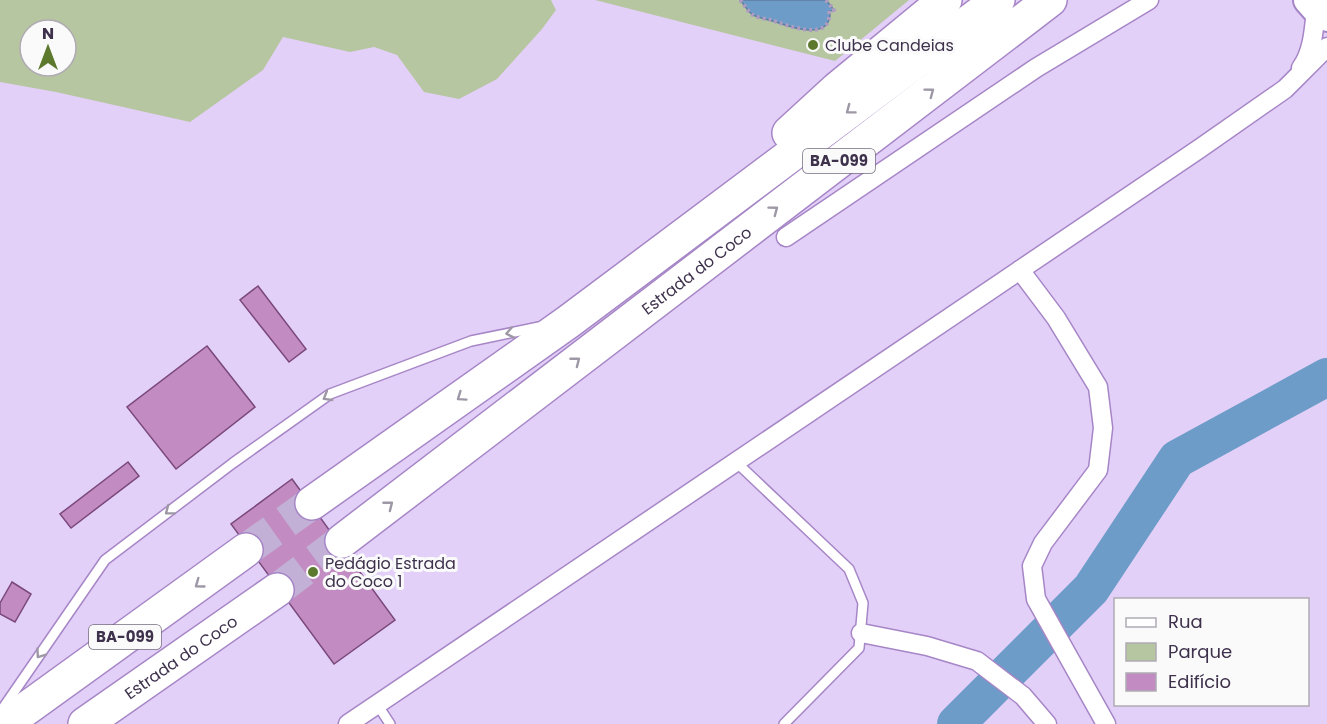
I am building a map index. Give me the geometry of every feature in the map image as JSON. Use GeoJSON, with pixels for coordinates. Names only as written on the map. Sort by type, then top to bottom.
{"type":"FeatureCollection","features":[{"type":"Feature","properties":{"kind":"highway"},"geometry":{"type":"LineString","coordinates":[[651,259],[837,89],[945,0]]}},
{"type":"Feature","properties":{"kind":"highway","name":"BA-099"},"geometry":{"type":"LineString","coordinates":[[312,502],[568,322],[998,0]]}},
{"type":"Feature","properties":{"kind":"highway","name":"Estrada do Coco"},"geometry":{"type":"LineString","coordinates":[[342,541],[1050,0]]}},
{"type":"Feature","properties":{"kind":"highway","name":"BA-099"},"geometry":{"type":"LineString","coordinates":[[5,724],[246,550]]}},
{"type":"Feature","properties":{"kind":"highway","name":"Estrada do Coco"},"geometry":{"type":"LineString","coordinates":[[85,724],[277,590]]}},
{"type":"Feature","properties":{"kind":"street"},"geometry":{"type":"LineString","coordinates":[[786,237],[1036,68],[1149,0]]}},
{"type":"Feature","properties":{"kind":"street"},"geometry":{"type":"LineString","coordinates":[[1285,88],[1305,63],[1317,9]]}},
{"type":"Feature","properties":{"kind":"street"},"geometry":{"type":"LineString","coordinates":[[348,724],[1285,88],[1327,47]]}},
{"type":"Feature","properties":{"kind":"street"},"geometry":{"type":"LineString","coordinates":[[1020,270],[1056,318],[1098,387],[1103,428],[1098,470],[1043,543],[1032,566],[1036,599],[1106,724]]}},
{"type":"Feature","properties":{"kind":"street"},"geometry":{"type":"LineString","coordinates":[[861,633],[927,646],[977,661],[1023,696],[1047,724]]}},
{"type":"Feature","properties":{"kind":"lane"},"geometry":{"type":"LineString","coordinates":[[0,712],[105,560],[233,463],[330,394],[471,341],[568,322]]}},
{"type":"Feature","properties":{"kind":"lane"},"geometry":{"type":"LineString","coordinates":[[736,462],[849,569],[863,603],[859,648],[784,724]]}},
{"type":"Feature","properties":{"kind":"lane"},"geometry":{"type":"LineString","coordinates":[[377,704],[390,724]]}},
{"type":"Feature","properties":{"kind":"path"},"geometry":{"type":"LineString","coordinates":[[740,0],[753,15],[802,30],[813,30],[827,23],[830,11],[834,10],[826,0]]}},
{"type":"Feature","properties":{"kind":"green space"},"geometry":{"type":"Polygon","coordinates":[[[0,0],[551,0],[556,10],[497,79],[459,99],[424,92],[397,55],[374,47],[350,52],[283,37],[263,70],[190,122],[0,82],[0,0]]]}},
{"type":"Feature","properties":{"kind":"green space","name":"Clube Candeias"},"geometry":{"type":"Polygon","coordinates":[[[595,0],[909,0],[835,61],[595,0]]]}},
{"type":"Feature","properties":{"kind":"water"},"geometry":{"type":"Polygon","coordinates":[[[740,0],[826,0],[834,10],[830,11],[829,21],[824,26],[809,30],[755,16],[740,0]]]}},
{"type":"Feature","properties":{"kind":"building"},"geometry":{"type":"Polygon","coordinates":[[[258,286],[306,349],[289,362],[240,300],[258,286]]]}},
{"type":"Feature","properties":{"kind":"building"},"geometry":{"type":"Polygon","coordinates":[[[207,346],[255,407],[176,469],[127,407],[207,346]]]}},
{"type":"Feature","properties":{"kind":"building"},"geometry":{"type":"Polygon","coordinates":[[[128,462],[139,476],[71,528],[60,514],[128,462]]]}},
{"type":"Feature","properties":{"kind":"building","name":"Pedágio Estrada do Coco 1"},"geometry":{"type":"Polygon","coordinates":[[[292,479],[395,620],[334,664],[231,524],[292,479]]]}},
{"type":"Feature","properties":{"kind":"building"},"geometry":{"type":"Polygon","coordinates":[[[12,582],[31,594],[15,622],[0,614],[0,603],[12,582]]]}},
{"type":"Feature","properties":{"kind":"waterway"},"geometry":{"type":"LineString","coordinates":[[956,724],[1091,589],[1177,459],[1327,377]]}},
{"type":"Feature","properties":{"kind":"tunnel"},"geometry":{"type":"LineString","coordinates":[[246,550],[312,503]]}},
{"type":"Feature","properties":{"kind":"tunnel"},"geometry":{"type":"LineString","coordinates":[[277,590],[342,541]]}},
{"type":"Feature","properties":{"kind":"place","name":"Clube Candeias"},"geometry":{"type":"Point","coordinates":[813,45]}},
{"type":"Feature","properties":{"kind":"place","name":"Pedágio Estrada do Coco 1"},"geometry":{"type":"Point","coordinates":[313,572]}}]}
